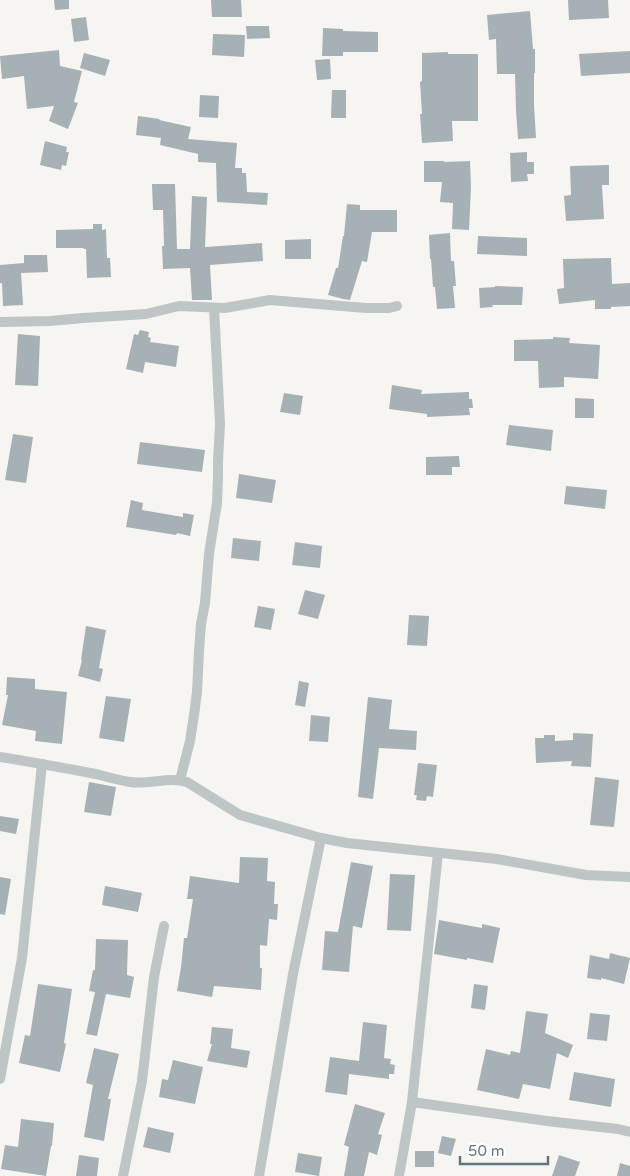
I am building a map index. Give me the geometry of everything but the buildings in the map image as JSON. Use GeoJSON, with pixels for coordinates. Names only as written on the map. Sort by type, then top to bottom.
{"type":"FeatureCollection","features":[{"type":"Feature","properties":{"kind":"street"},"geometry":{"type":"LineString","coordinates":[[0,322],[50,321],[146,314],[180,306],[232,307],[270,300],[366,308],[397,306]]}},
{"type":"Feature","properties":{"kind":"street"},"geometry":{"type":"LineString","coordinates":[[180,780],[190,741],[195,708],[201,624],[217,502],[220,424],[214,308]]}},
{"type":"Feature","properties":{"kind":"street"},"geometry":{"type":"LineString","coordinates":[[0,757],[131,782],[150,783],[174,779],[180,780],[187,782],[240,816],[321,838],[347,843],[497,859],[586,875],[630,877]]}},
{"type":"Feature","properties":{"kind":"street"},"geometry":{"type":"LineString","coordinates":[[0,1079],[22,958],[42,764]]}},
{"type":"Feature","properties":{"kind":"street"},"geometry":{"type":"LineString","coordinates":[[259,1176],[293,974],[321,838]]}},
{"type":"Feature","properties":{"kind":"street"},"geometry":{"type":"LineString","coordinates":[[399,1176],[412,1102],[438,853]]}},
{"type":"Feature","properties":{"kind":"street"},"geometry":{"type":"LineString","coordinates":[[123,1176],[142,1081],[154,976],[164,926]]}},
{"type":"Feature","properties":{"kind":"street"},"geometry":{"type":"LineString","coordinates":[[412,1102],[630,1132]]}}]}
